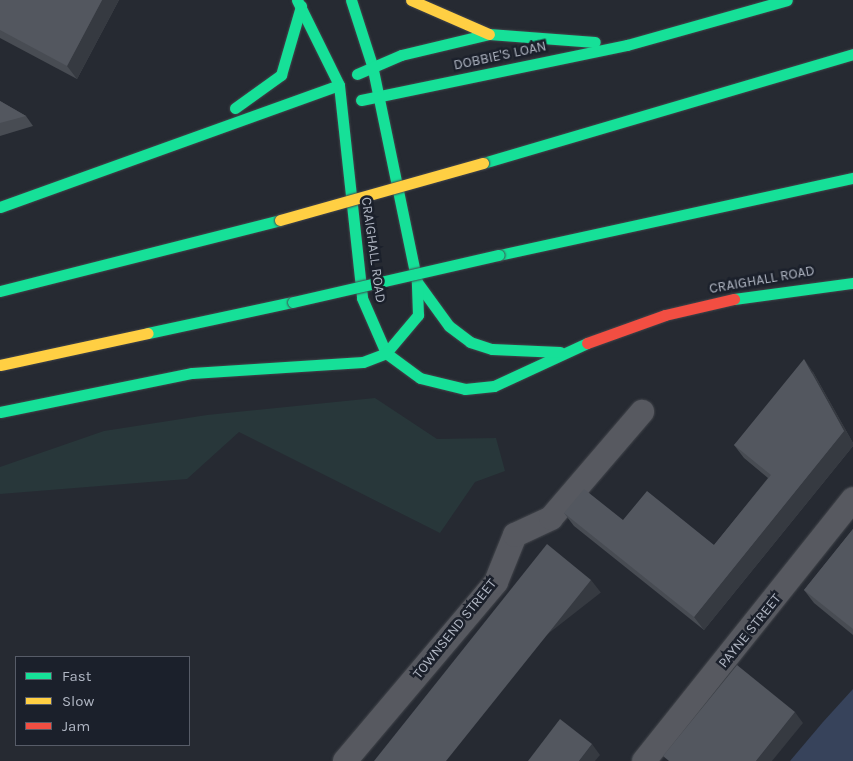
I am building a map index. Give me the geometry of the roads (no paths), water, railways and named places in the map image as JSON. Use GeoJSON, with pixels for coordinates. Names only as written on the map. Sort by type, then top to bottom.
{"type":"FeatureCollection","features":[{"type":"Feature","properties":{"kind":"main road"},"geometry":{"type":"LineString","coordinates":[[351,0],[372,66],[379,99]]}},
{"type":"Feature","properties":{"kind":"main road","name":"DOBBIE'S LOAN"},"geometry":{"type":"LineString","coordinates":[[411,0],[490,34],[627,45]]}},
{"type":"Feature","properties":{"kind":"main road","name":"DOBBIE'S LOAN"},"geometry":{"type":"LineString","coordinates":[[342,100],[379,99],[627,45],[787,0]]}},
{"type":"Feature","properties":{"kind":"main road"},"geometry":{"type":"LineString","coordinates":[[299,3],[339,85],[342,100]]}},
{"type":"Feature","properties":{"kind":"main road"},"geometry":{"type":"LineString","coordinates":[[0,207],[189,136],[269,88],[281,75],[295,39],[299,3]]}},
{"type":"Feature","properties":{"kind":"main road","name":"DOBBIE'S LOAN"},"geometry":{"type":"LineString","coordinates":[[189,136],[339,85],[372,66],[490,34]]}},
{"type":"Feature","properties":{"kind":"main road"},"geometry":{"type":"LineString","coordinates":[[0,291],[280,220],[483,163],[853,54]]}},
{"type":"Feature","properties":{"kind":"main road","name":"CRAIGHALL ROAD"},"geometry":{"type":"LineString","coordinates":[[379,99],[416,282],[449,326],[470,342],[492,349],[564,352]]}},
{"type":"Feature","properties":{"kind":"main road","name":"CRAIGHALL ROAD"},"geometry":{"type":"LineString","coordinates":[[342,100],[362,298],[386,353],[420,378],[465,389],[494,386],[564,352],[699,307],[756,294],[853,283]]}},
{"type":"Feature","properties":{"kind":"main road"},"geometry":{"type":"LineString","coordinates":[[0,365],[853,178]]}},
{"type":"Feature","properties":{"kind":"main road"},"geometry":{"type":"LineString","coordinates":[[0,412],[192,373],[363,362],[386,353],[418,315],[416,282]]}},
{"type":"Feature","properties":{"kind":"street","name":"TOWNSEND STREET"},"geometry":{"type":"LineString","coordinates":[[345,761],[496,582],[515,535],[551,518],[642,412]]}},
{"type":"Feature","properties":{"kind":"street","name":"PAYNE STREET"},"geometry":{"type":"LineString","coordinates":[[644,761],[853,499]]}},
{"type":"Feature","properties":{"kind":"water"},"geometry":{"type":"Polygon","coordinates":[[[853,689],[853,761],[790,761],[823,722],[853,689]]]}}]}
